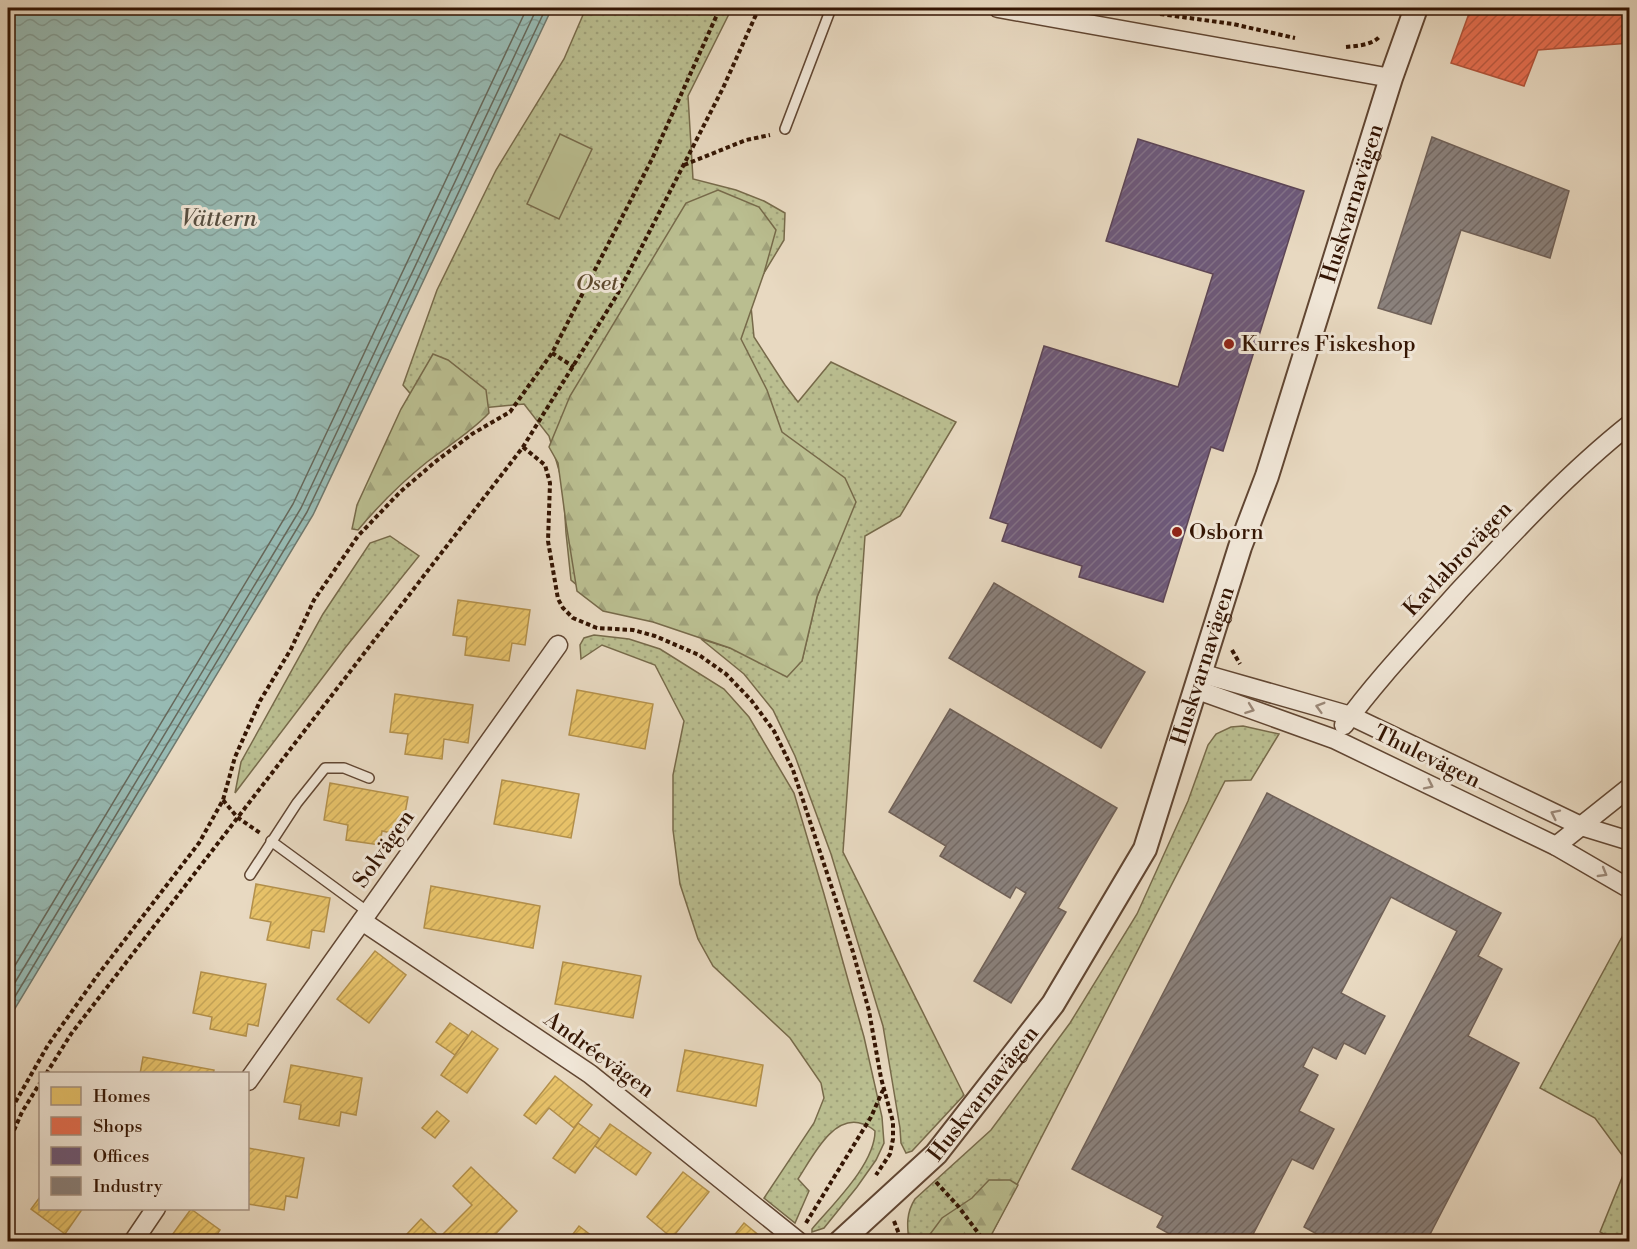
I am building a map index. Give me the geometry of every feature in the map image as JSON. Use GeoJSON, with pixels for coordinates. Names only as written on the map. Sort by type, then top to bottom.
{"type":"FeatureCollection","features":[{"type":"Feature","properties":{"kind":"street"},"geometry":{"type":"LineString","coordinates":[[998,8],[1390,78]]}},
{"type":"Feature","properties":{"kind":"street","name":"Huskvarnavägen"},"geometry":{"type":"LineString","coordinates":[[840,1242],[936,1154],[1053,1004],[1145,849],[1240,548],[1267,476],[1390,78],[1416,8]]}},
{"type":"Feature","properties":{"kind":"street","name":"Kavlabrovägen"},"geometry":{"type":"LineString","coordinates":[[1334,739],[1423,631],[1503,543],[1599,448],[1629,424]]}},
{"type":"Feature","properties":{"kind":"street","name":"Solvägen"},"geometry":{"type":"LineString","coordinates":[[249,1080],[558,645]]}},
{"type":"Feature","properties":{"kind":"street","name":"Thulevägen"},"geometry":{"type":"LineString","coordinates":[[1198,681],[1351,716],[1581,826],[1629,841]]}},
{"type":"Feature","properties":{"kind":"street","name":"Thulevägen"},"geometry":{"type":"LineString","coordinates":[[1198,681],[1334,739],[1556,846],[1629,888]]}},
{"type":"Feature","properties":{"kind":"street"},"geometry":{"type":"LineString","coordinates":[[1556,846],[1629,787]]}},
{"type":"Feature","properties":{"kind":"street","name":"Andréevägen"},"geometry":{"type":"LineString","coordinates":[[365,916],[590,1074],[798,1240]]}},
{"type":"Feature","properties":{"kind":"street"},"geometry":{"type":"LineString","coordinates":[[133,1242],[155,1210]]}},
{"type":"Feature","properties":{"kind":"lane"},"geometry":{"type":"LineString","coordinates":[[785,129],[833,8]]}},
{"type":"Feature","properties":{"kind":"lane"},"geometry":{"type":"LineString","coordinates":[[250,875],[297,803],[325,768],[344,768],[369,778]]}},
{"type":"Feature","properties":{"kind":"lane"},"geometry":{"type":"LineString","coordinates":[[271,841],[365,916]]}},
{"type":"Feature","properties":{"kind":"path"},"geometry":{"type":"LineString","coordinates":[[8,1115],[48,1045],[97,976],[199,843],[223,800],[235,757],[260,701],[291,649],[314,600],[358,536],[400,492],[435,462],[472,434],[510,412],[552,353],[652,159],[720,8]]}},
{"type":"Feature","properties":{"kind":"path"},"geometry":{"type":"LineString","coordinates":[[47,1072],[71,1034],[523,447],[617,295],[723,88],[759,8]]}},
{"type":"Feature","properties":{"kind":"path"},"geometry":{"type":"LineString","coordinates":[[1153,13],[1233,24],[1299,38]]}},
{"type":"Feature","properties":{"kind":"path"},"geometry":{"type":"LineString","coordinates":[[1343,48],[1360,46],[1377,40],[1383,33]]}},
{"type":"Feature","properties":{"kind":"path"},"geometry":{"type":"LineString","coordinates":[[684,165],[746,140],[761,138],[785,129]]}},
{"type":"Feature","properties":{"kind":"path"},"geometry":{"type":"LineString","coordinates":[[552,353],[574,366]]}},
{"type":"Feature","properties":{"kind":"path"},"geometry":{"type":"LineString","coordinates":[[523,447],[545,465],[550,483],[548,542],[558,599],[563,608],[573,618],[597,628],[633,630],[654,636],[699,656],[726,674],[751,700],[774,731],[793,770],[853,952],[869,1011],[893,1122],[890,1154],[870,1186],[871,1193],[893,1219],[899,1234],[899,1242]]}},
{"type":"Feature","properties":{"kind":"path"},"geometry":{"type":"LineString","coordinates":[[223,800],[237,817],[271,841]]}},
{"type":"Feature","properties":{"kind":"path"},"geometry":{"type":"LineString","coordinates":[[8,1144],[22,1112],[39,1085]]}},
{"type":"Feature","properties":{"kind":"path"},"geometry":{"type":"LineString","coordinates":[[798,1240],[872,1117],[884,1088]]}},
{"type":"Feature","properties":{"kind":"path"},"geometry":{"type":"LineString","coordinates":[[922,1167],[958,1206],[985,1242]]}},
{"type":"Feature","properties":{"kind":"green space","name":"Oset"},"geometry":{"type":"Polygon","coordinates":[[[586,8],[732,8],[688,96],[693,179],[736,190],[764,201],[785,213],[784,240],[750,296],[754,337],[798,402],[831,362],[956,422],[900,516],[865,536],[843,852],[964,1095],[912,1151],[906,1153],[901,1143],[883,1026],[831,854],[795,756],[773,710],[744,674],[701,639],[730,648],[802,661],[817,597],[829,567],[598,603],[571,580],[563,484],[549,436],[524,404],[461,410],[421,406],[403,385],[437,290],[496,170],[564,59],[586,8]]]}},
{"type":"Feature","properties":{"kind":"green space"},"geometry":{"type":"Polygon","coordinates":[[[560,134],[592,149],[559,219],[527,204],[560,134]]]}},
{"type":"Feature","properties":{"kind":"green space"},"geometry":{"type":"Polygon","coordinates":[[[718,190],[759,207],[776,230],[741,339],[767,390],[782,432],[845,478],[856,502],[817,597],[802,661],[787,677],[730,648],[653,622],[603,611],[577,591],[558,463],[549,447],[570,396],[686,203],[718,190]]]}},
{"type":"Feature","properties":{"kind":"green space"},"geometry":{"type":"Polygon","coordinates":[[[433,354],[448,360],[486,390],[489,413],[409,478],[358,530],[352,529],[357,505],[401,409],[433,354]]]}},
{"type":"Feature","properties":{"kind":"green space"},"geometry":{"type":"Polygon","coordinates":[[[390,536],[419,556],[345,648],[235,793],[241,762],[323,614],[370,543],[390,536]]]}},
{"type":"Feature","properties":{"kind":"green space"},"geometry":{"type":"Polygon","coordinates":[[[594,635],[629,639],[660,649],[724,689],[749,717],[794,793],[864,1037],[882,1117],[884,1143],[876,1160],[857,1187],[824,1228],[812,1232],[812,1229],[861,1170],[873,1144],[875,1131],[863,1124],[852,1122],[842,1125],[833,1131],[817,1149],[798,1179],[809,1191],[795,1223],[764,1198],[814,1123],[824,1098],[821,1083],[790,1038],[713,966],[698,939],[680,884],[673,830],[673,775],[684,721],[655,665],[602,645],[581,659],[580,645],[584,638],[594,635]]]}},
{"type":"Feature","properties":{"kind":"green space"},"geometry":{"type":"Polygon","coordinates":[[[1243,726],[1279,734],[1251,780],[1225,781],[988,1241],[909,1241],[908,1220],[915,1199],[991,1130],[1070,1023],[1137,914],[1188,801],[1208,745],[1216,734],[1231,727],[1243,726]]]}},
{"type":"Feature","properties":{"kind":"green space"},"geometry":{"type":"Polygon","coordinates":[[[1629,924],[1630,1241],[1617,1241],[1600,1232],[1628,1163],[1595,1118],[1540,1088],[1629,924]]]}},
{"type":"Feature","properties":{"kind":"green space"},"geometry":{"type":"Polygon","coordinates":[[[989,1180],[1010,1180],[1018,1185],[988,1241],[925,1241],[942,1218],[972,1198],[989,1180]]]}},
{"type":"Feature","properties":{"kind":"water","name":"Vättern"},"geometry":{"type":"Polygon","coordinates":[[[8,8],[552,8],[313,515],[8,1020],[8,8]]]}},
{"type":"Feature","properties":{"kind":"building: Homes"},"geometry":{"type":"Polygon","coordinates":[[[458,600],[530,610],[525,645],[512,643],[509,661],[465,655],[467,637],[453,635],[458,600]]]}},
{"type":"Feature","properties":{"kind":"building: Homes"},"geometry":{"type":"Polygon","coordinates":[[[577,690],[653,704],[645,749],[569,735],[577,690]]]}},
{"type":"Feature","properties":{"kind":"building: Homes"},"geometry":{"type":"Polygon","coordinates":[[[395,694],[473,705],[468,743],[444,739],[442,759],[405,754],[408,734],[390,732],[395,694]]]}},
{"type":"Feature","properties":{"kind":"building: Homes"},"geometry":{"type":"Polygon","coordinates":[[[502,780],[579,794],[571,838],[494,824],[502,780]]]}},
{"type":"Feature","properties":{"kind":"building: Homes"},"geometry":{"type":"Polygon","coordinates":[[[330,783],[408,797],[401,835],[382,831],[380,845],[346,840],[348,825],[324,820],[330,783]]]}},
{"type":"Feature","properties":{"kind":"building: Homes"},"geometry":{"type":"Polygon","coordinates":[[[256,884],[330,898],[324,932],[312,930],[309,948],[267,940],[271,922],[250,918],[256,884]]]}},
{"type":"Feature","properties":{"kind":"building: Homes"},"geometry":{"type":"Polygon","coordinates":[[[431,886],[540,906],[533,948],[424,928],[431,886]]]}},
{"type":"Feature","properties":{"kind":"building: Homes"},"geometry":{"type":"Polygon","coordinates":[[[375,951],[406,975],[369,1023],[337,999],[375,951]]]}},
{"type":"Feature","properties":{"kind":"building: Homes"},"geometry":{"type":"Polygon","coordinates":[[[563,962],[641,976],[633,1018],[555,1004],[563,962]]]}},
{"type":"Feature","properties":{"kind":"building: Homes"},"geometry":{"type":"Polygon","coordinates":[[[201,972],[266,984],[258,1026],[248,1024],[246,1036],[210,1029],[212,1017],[193,1013],[201,972]]]}},
{"type":"Feature","properties":{"kind":"building: Homes"},"geometry":{"type":"Polygon","coordinates":[[[450,1023],[469,1036],[455,1055],[436,1042],[450,1023]]]}},
{"type":"Feature","properties":{"kind":"building: Homes"},"geometry":{"type":"Polygon","coordinates":[[[472,1031],[498,1049],[467,1093],[441,1075],[472,1031]]]}},
{"type":"Feature","properties":{"kind":"building: Homes"},"geometry":{"type":"Polygon","coordinates":[[[685,1050],[763,1065],[756,1106],[677,1091],[685,1050]]]}},
{"type":"Feature","properties":{"kind":"building: Homes"},"geometry":{"type":"Polygon","coordinates":[[[143,1057],[214,1070],[214,1072],[140,1072],[143,1057]]]}},
{"type":"Feature","properties":{"kind":"building: Homes"},"geometry":{"type":"Polygon","coordinates":[[[291,1065],[362,1078],[356,1115],[341,1112],[339,1126],[299,1119],[301,1105],[284,1102],[291,1065]]]}},
{"type":"Feature","properties":{"kind":"building: Homes"},"geometry":{"type":"Polygon","coordinates":[[[555,1076],[592,1105],[574,1128],[549,1108],[536,1124],[524,1115],[555,1076]]]}},
{"type":"Feature","properties":{"kind":"building: Homes"},"geometry":{"type":"Polygon","coordinates":[[[437,1111],[449,1121],[435,1138],[422,1128],[437,1111]]]}},
{"type":"Feature","properties":{"kind":"building: Homes"},"geometry":{"type":"Polygon","coordinates":[[[578,1123],[600,1139],[575,1173],[553,1158],[578,1123]]]}},
{"type":"Feature","properties":{"kind":"building: Homes"},"geometry":{"type":"Polygon","coordinates":[[[610,1124],[651,1153],[636,1175],[595,1146],[610,1124]]]}},
{"type":"Feature","properties":{"kind":"building: Homes"},"geometry":{"type":"Polygon","coordinates":[[[249,1148],[304,1158],[297,1198],[286,1196],[284,1210],[249,1204],[249,1148]]]}},
{"type":"Feature","properties":{"kind":"building: Homes"},"geometry":{"type":"Polygon","coordinates":[[[471,1167],[517,1211],[488,1242],[415,1242],[407,1234],[421,1219],[440,1237],[472,1205],[453,1186],[471,1167]]]}},
{"type":"Feature","properties":{"kind":"building: Homes"},"geometry":{"type":"Polygon","coordinates":[[[683,1172],[709,1192],[672,1238],[647,1217],[683,1172]]]}},
{"type":"Feature","properties":{"kind":"building: Homes"},"geometry":{"type":"Polygon","coordinates":[[[39,1198],[39,1210],[82,1210],[65,1234],[31,1209],[39,1198]]]}},
{"type":"Feature","properties":{"kind":"building: Homes"},"geometry":{"type":"Polygon","coordinates":[[[190,1210],[220,1230],[212,1242],[167,1242],[190,1210]]]}},
{"type":"Feature","properties":{"kind":"building: Homes"},"geometry":{"type":"Polygon","coordinates":[[[744,1223],[767,1242],[729,1242],[744,1223]]]}},
{"type":"Feature","properties":{"kind":"building: Homes"},"geometry":{"type":"Polygon","coordinates":[[[579,1226],[597,1240],[596,1242],[567,1242],[579,1226]]]}},
{"type":"Feature","properties":{"kind":"building: Shops"},"geometry":{"type":"Polygon","coordinates":[[[1471,8],[1630,8],[1630,43],[1538,50],[1524,86],[1451,63],[1471,8]]]}},
{"type":"Feature","properties":{"kind":"building: Offices"},"geometry":{"type":"Polygon","coordinates":[[[1138,139],[1304,191],[1223,451],[1211,447],[1163,602],[1079,577],[1082,566],[1002,541],[1008,524],[990,518],[1044,346],[1178,387],[1213,274],[1106,241],[1138,139]]]}},
{"type":"Feature","properties":{"kind":"building: Industry"},"geometry":{"type":"Polygon","coordinates":[[[1432,137],[1569,191],[1550,258],[1461,230],[1431,324],[1378,308],[1432,137]]]}},
{"type":"Feature","properties":{"kind":"building: Industry"},"geometry":{"type":"Polygon","coordinates":[[[994,583],[1145,672],[1101,748],[949,658],[994,583]]]}},
{"type":"Feature","properties":{"kind":"building: Industry"},"geometry":{"type":"Polygon","coordinates":[[[950,709],[1117,808],[1058,908],[1066,912],[1011,1003],[974,981],[1026,893],[1016,887],[1010,898],[940,856],[946,846],[889,812],[950,709]]]}},
{"type":"Feature","properties":{"kind":"building: Industry"},"geometry":{"type":"Polygon","coordinates":[[[1267,793],[1501,913],[1478,956],[1502,969],[1468,1036],[1519,1063],[1426,1242],[1331,1242],[1304,1227],[1457,931],[1391,897],[1341,993],[1385,1016],[1365,1054],[1344,1043],[1336,1059],[1313,1047],[1303,1067],[1318,1075],[1299,1111],[1334,1129],[1313,1169],[1292,1159],[1249,1242],[1184,1242],[1157,1227],[1163,1216],[1072,1169],[1267,793]]]}},
{"type":"Feature","properties":{"kind":"place","name":"Kurres Fiskeshop"},"geometry":{"type":"Point","coordinates":[1229,344]}},
{"type":"Feature","properties":{"kind":"place","name":"Osborn"},"geometry":{"type":"Point","coordinates":[1177,532]}}]}
